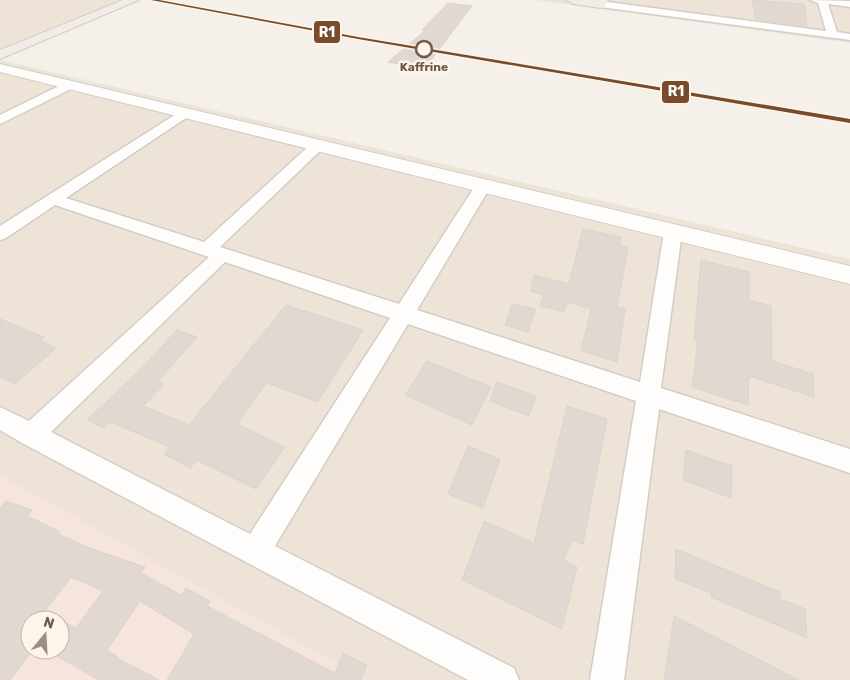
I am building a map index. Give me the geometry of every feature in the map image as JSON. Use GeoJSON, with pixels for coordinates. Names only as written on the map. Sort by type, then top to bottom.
{"type":"FeatureCollection","features":[{"type":"Feature","properties":{"kind":"main road"},"geometry":{"type":"LineString","coordinates":[[0,55],[133,0]]}},
{"type":"Feature","properties":{"kind":"main road"},"geometry":{"type":"LineString","coordinates":[[573,0],[601,2]]}},
{"type":"Feature","properties":{"kind":"main road"},"geometry":{"type":"LineString","coordinates":[[0,68],[850,275]]}},
{"type":"Feature","properties":{"kind":"street"},"geometry":{"type":"LineString","coordinates":[[832,34],[820,0],[850,4]]}},
{"type":"Feature","properties":{"kind":"street"},"geometry":{"type":"LineString","coordinates":[[601,2],[710,14],[850,37]]}},
{"type":"Feature","properties":{"kind":"street"},"geometry":{"type":"LineString","coordinates":[[0,120],[69,85]]}},
{"type":"Feature","properties":{"kind":"street"},"geometry":{"type":"LineString","coordinates":[[0,234],[184,114]]}},
{"type":"Feature","properties":{"kind":"street"},"geometry":{"type":"LineString","coordinates":[[31,434],[215,252],[317,146]]}},
{"type":"Feature","properties":{"kind":"street"},"geometry":{"type":"LineString","coordinates":[[256,551],[405,315],[483,186]]}},
{"type":"Feature","properties":{"kind":"street"},"geometry":{"type":"LineString","coordinates":[[53,199],[850,461]]}},
{"type":"Feature","properties":{"kind":"street"},"geometry":{"type":"LineString","coordinates":[[607,680],[651,396],[673,232]]}},
{"type":"Feature","properties":{"kind":"street"},"geometry":{"type":"LineString","coordinates":[[0,418],[502,680]]}},
{"type":"Feature","properties":{"kind":"shaded area"},"geometry":{"type":"Polygon","coordinates":[[[0,0],[124,0],[0,50],[0,0]]]}},
{"type":"Feature","properties":{"kind":"shaded area"},"geometry":{"type":"Polygon","coordinates":[[[536,0],[850,0],[850,43],[536,0]]]}},
{"type":"Feature","properties":{"kind":"shaded area"},"geometry":{"type":"Polygon","coordinates":[[[0,60],[850,259],[850,680],[0,680],[0,60]]]}},
{"type":"Feature","properties":{"kind":"shaded area"},"geometry":{"type":"Polygon","coordinates":[[[0,475],[367,680],[0,680],[0,475]]]}},
{"type":"Feature","properties":{"kind":"building"},"geometry":{"type":"Polygon","coordinates":[[[752,0],[804,4],[807,26],[756,19],[752,0]]]}},
{"type":"Feature","properties":{"kind":"building"},"geometry":{"type":"Polygon","coordinates":[[[448,3],[472,6],[424,69],[388,62],[426,30],[422,30],[448,3]]]}},
{"type":"Feature","properties":{"kind":"building"},"geometry":{"type":"Polygon","coordinates":[[[583,229],[621,237],[619,245],[628,247],[617,307],[625,309],[617,362],[581,351],[591,309],[568,302],[564,312],[540,306],[544,295],[530,291],[534,275],[569,284],[583,229]]]}},
{"type":"Feature","properties":{"kind":"building"},"geometry":{"type":"Polygon","coordinates":[[[701,260],[749,272],[749,300],[771,306],[772,361],[813,374],[814,397],[749,376],[748,405],[692,387],[698,341],[694,340],[701,260]]]}},
{"type":"Feature","properties":{"kind":"building"},"geometry":{"type":"Polygon","coordinates":[[[512,304],[535,309],[528,332],[505,325],[512,304]]]}},
{"type":"Feature","properties":{"kind":"building"},"geometry":{"type":"Polygon","coordinates":[[[286,305],[363,330],[318,402],[267,383],[237,424],[285,447],[256,489],[197,460],[190,468],[164,454],[170,447],[110,422],[104,428],[87,420],[138,372],[177,330],[197,337],[158,381],[164,384],[143,406],[189,425],[286,305]]]}},
{"type":"Feature","properties":{"kind":"building"},"geometry":{"type":"Polygon","coordinates":[[[0,319],[44,337],[40,341],[56,348],[15,384],[0,377],[0,319]]]}},
{"type":"Feature","properties":{"kind":"building"},"geometry":{"type":"Polygon","coordinates":[[[427,361],[491,387],[472,425],[405,395],[427,361]]]}},
{"type":"Feature","properties":{"kind":"building"},"geometry":{"type":"Polygon","coordinates":[[[497,382],[536,396],[529,416],[490,401],[497,382]]]}},
{"type":"Feature","properties":{"kind":"building"},"geometry":{"type":"Polygon","coordinates":[[[567,406],[607,419],[583,544],[572,540],[564,560],[577,567],[562,629],[462,580],[484,521],[534,543],[567,406]]]}},
{"type":"Feature","properties":{"kind":"building"},"geometry":{"type":"Polygon","coordinates":[[[468,446],[500,459],[483,508],[448,494],[468,446]]]}},
{"type":"Feature","properties":{"kind":"building"},"geometry":{"type":"Polygon","coordinates":[[[686,450],[732,466],[731,498],[683,480],[686,450]]]}},
{"type":"Feature","properties":{"kind":"building"},"geometry":{"type":"Polygon","coordinates":[[[6,501],[32,510],[27,516],[60,532],[58,534],[92,549],[145,567],[141,573],[181,595],[186,588],[210,601],[207,606],[335,673],[343,653],[367,665],[361,680],[167,680],[194,634],[140,601],[107,650],[117,658],[159,680],[99,680],[64,660],[70,660],[70,625],[76,628],[103,591],[71,577],[46,610],[20,610],[20,660],[25,660],[10,680],[0,680],[0,508],[6,501]]]}},
{"type":"Feature","properties":{"kind":"building"},"geometry":{"type":"Polygon","coordinates":[[[676,549],[780,592],[780,599],[805,609],[807,638],[711,597],[712,593],[675,579],[676,549]]]}},
{"type":"Feature","properties":{"kind":"building"},"geometry":{"type":"Polygon","coordinates":[[[674,616],[694,626],[799,680],[664,680],[674,616]]]}},
{"type":"Feature","properties":{"kind":"transit line","name":"R1"},"geometry":{"type":"LineString","coordinates":[[153,0],[358,38],[850,121]]}},
{"type":"Feature","properties":{"kind":"place","name":"Kaffrine"},"geometry":{"type":"Point","coordinates":[424,49]}}]}
